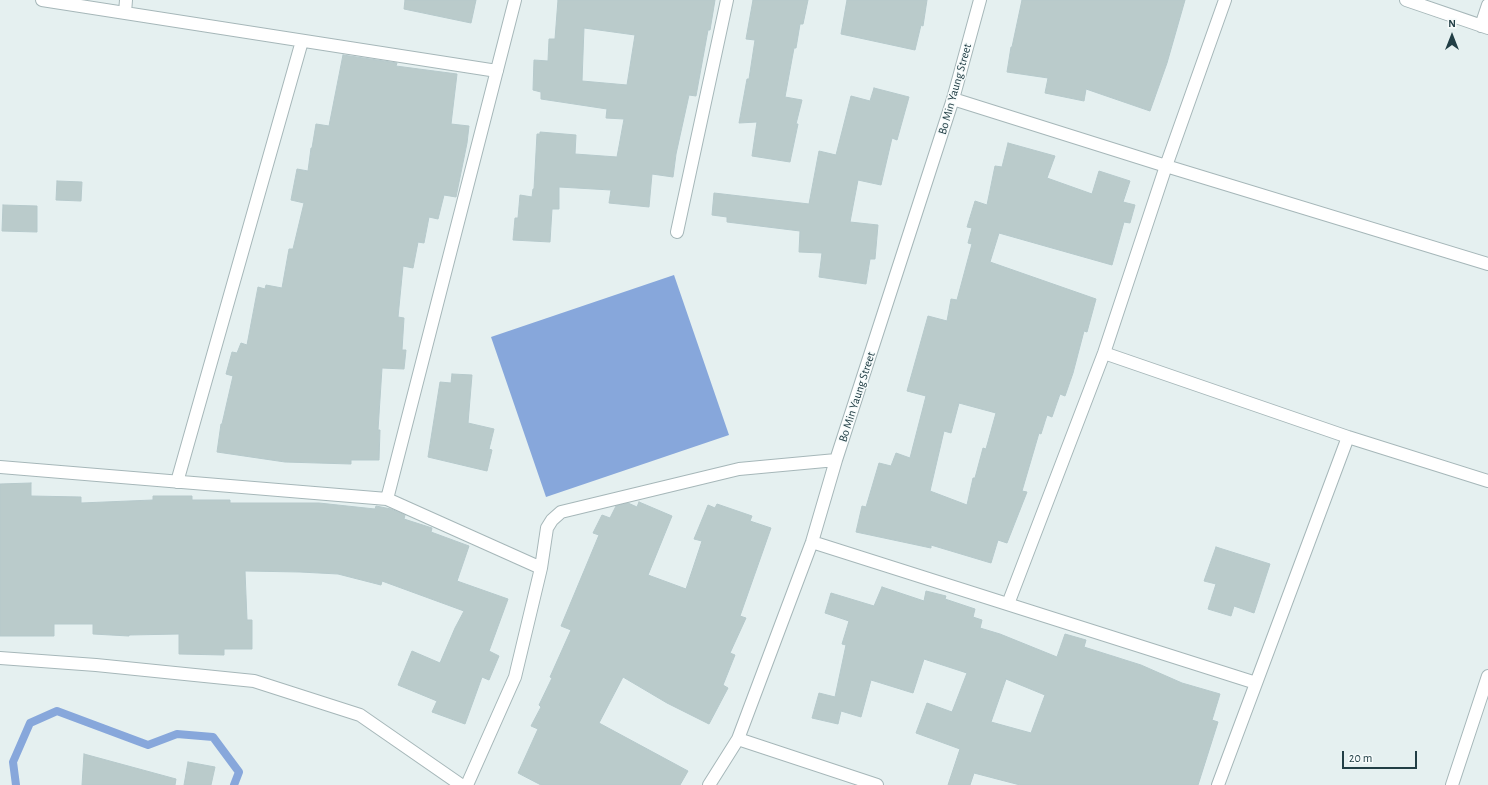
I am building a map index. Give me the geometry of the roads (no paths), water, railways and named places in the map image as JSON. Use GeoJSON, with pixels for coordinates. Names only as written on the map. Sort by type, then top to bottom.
{"type":"FeatureCollection","features":[{"type":"Feature","properties":{"kind":"street"},"geometry":{"type":"LineString","coordinates":[[42,0],[497,71]]}},
{"type":"Feature","properties":{"kind":"street"},"geometry":{"type":"LineString","coordinates":[[125,13],[126,0]]}},
{"type":"Feature","properties":{"kind":"street"},"geometry":{"type":"LineString","coordinates":[[387,499],[515,0]]}},
{"type":"Feature","properties":{"kind":"street"},"geometry":{"type":"LineString","coordinates":[[678,232],[727,0]]}},
{"type":"Feature","properties":{"kind":"street","name":"Bo Min Yaung Street"},"geometry":{"type":"LineString","coordinates":[[709,785],[738,739],[812,542],[836,460],[953,99],[980,0]]}},
{"type":"Feature","properties":{"kind":"street"},"geometry":{"type":"LineString","coordinates":[[1008,604],[1104,353],[1166,166],[1225,0]]}},
{"type":"Feature","properties":{"kind":"street"},"geometry":{"type":"LineString","coordinates":[[1406,0],[1484,27],[1488,5]]}},
{"type":"Feature","properties":{"kind":"street"},"geometry":{"type":"LineString","coordinates":[[177,482],[302,41]]}},
{"type":"Feature","properties":{"kind":"street"},"geometry":{"type":"LineString","coordinates":[[953,99],[1166,166],[1488,264]]}},
{"type":"Feature","properties":{"kind":"street"},"geometry":{"type":"LineString","coordinates":[[1104,353],[1348,437],[1488,481]]}},
{"type":"Feature","properties":{"kind":"street"},"geometry":{"type":"LineString","coordinates":[[1218,785],[1348,437]]}},
{"type":"Feature","properties":{"kind":"street"},"geometry":{"type":"LineString","coordinates":[[467,785],[515,677],[541,568],[547,528],[552,520],[561,512],[739,469],[836,460]]}},
{"type":"Feature","properties":{"kind":"street"},"geometry":{"type":"LineString","coordinates":[[0,467],[387,499],[541,568]]}},
{"type":"Feature","properties":{"kind":"street"},"geometry":{"type":"LineString","coordinates":[[812,542],[1256,683]]}},
{"type":"Feature","properties":{"kind":"street"},"geometry":{"type":"LineString","coordinates":[[0,658],[96,665],[254,681],[360,716],[461,785]]}},
{"type":"Feature","properties":{"kind":"street"},"geometry":{"type":"LineString","coordinates":[[1452,785],[1488,676]]}},
{"type":"Feature","properties":{"kind":"street"},"geometry":{"type":"LineString","coordinates":[[738,739],[877,785]]}},
{"type":"Feature","properties":{"kind":"water"},"geometry":{"type":"Polygon","coordinates":[[[674,275],[729,435],[546,497],[491,337],[674,275]]]}},
{"type":"Feature","properties":{"kind":"waterway"},"geometry":{"type":"LineString","coordinates":[[16,785],[13,762],[30,723],[57,711],[148,745],[177,734],[213,737],[239,772],[234,785]]}}]}
